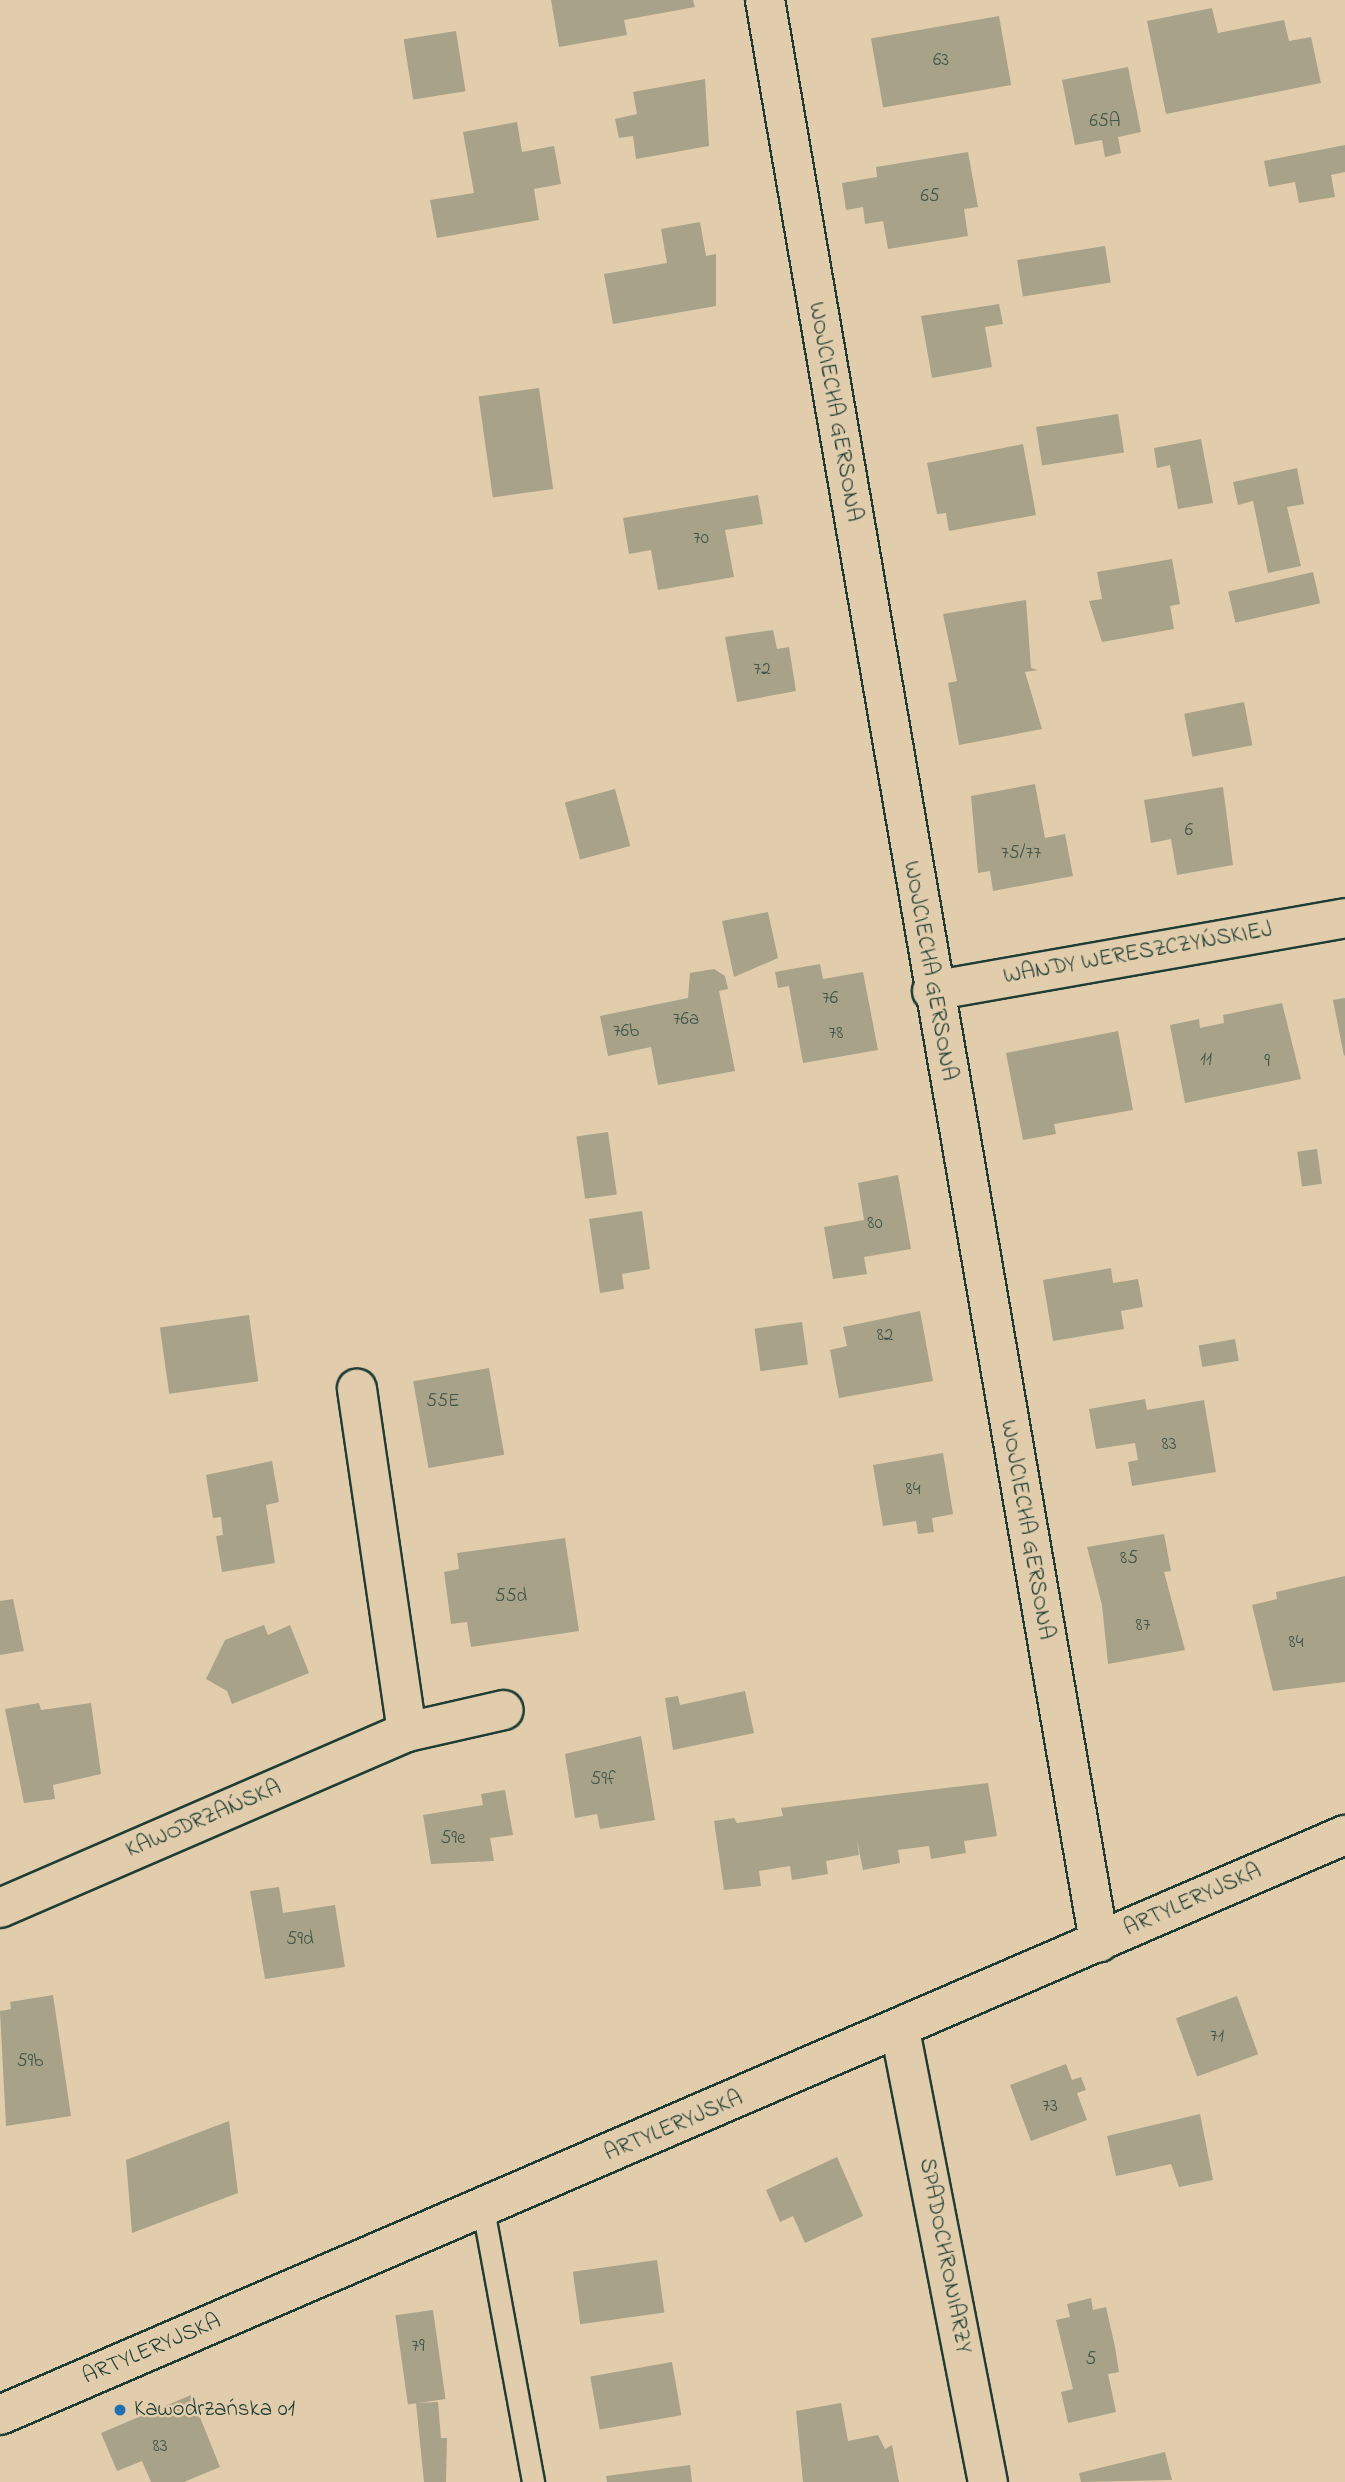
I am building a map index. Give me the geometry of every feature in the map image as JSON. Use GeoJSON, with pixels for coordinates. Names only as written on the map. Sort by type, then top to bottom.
{"type":"FeatureCollection","features":[{"type":"Feature","properties":{"kind":"street","name":"WOJCIECHA GERSONA"},"geometry":{"type":"LineString","coordinates":[[765,0],[932,991],[1099,1942]]}},
{"type":"Feature","properties":{"kind":"street","name":"WANDY WERESZCZYŃSKIEJ"},"geometry":{"type":"LineString","coordinates":[[932,991],[1345,918]]}},
{"type":"Feature","properties":{"kind":"street"},"geometry":{"type":"LineString","coordinates":[[357,1389],[407,1732]]}},
{"type":"Feature","properties":{"kind":"street","name":"KAWODRZAŃSKA"},"geometry":{"type":"LineString","coordinates":[[0,1908],[407,1732],[504,1710]]}},
{"type":"Feature","properties":{"kind":"street","name":"ARTYLERYJSKA"},"geometry":{"type":"LineString","coordinates":[[0,2415],[900,2030],[1345,1835]]}},
{"type":"Feature","properties":{"kind":"street","name":"SPADOCHRONIARZY"},"geometry":{"type":"LineString","coordinates":[[900,2030],[988,2482]]}},
{"type":"Feature","properties":{"kind":"lane"},"geometry":{"type":"LineString","coordinates":[[483,2208],[533,2482]]}},
{"type":"Feature","properties":{"kind":"building"},"geometry":{"type":"Polygon","coordinates":[[[551,0],[693,0],[695,7],[624,20],[627,35],[559,47],[551,0]]]}},
{"type":"Feature","properties":{"kind":"building"},"geometry":{"type":"Polygon","coordinates":[[[1212,8],[1218,33],[1284,20],[1289,41],[1311,37],[1321,83],[1166,114],[1147,21],[1212,8]]]}},
{"type":"Feature","properties":{"kind":"building"},"geometry":{"type":"Polygon","coordinates":[[[999,16],[1011,85],[883,108],[871,39],[999,16]]]}},
{"type":"Feature","properties":{"kind":"building"},"geometry":{"type":"Polygon","coordinates":[[[456,31],[466,91],[413,100],[404,39],[456,31]]]}},
{"type":"Feature","properties":{"kind":"building"},"geometry":{"type":"Polygon","coordinates":[[[1128,67],[1141,132],[1118,137],[1121,153],[1105,157],[1102,140],[1075,145],[1062,80],[1128,67]]]}},
{"type":"Feature","properties":{"kind":"building"},"geometry":{"type":"Polygon","coordinates":[[[705,79],[709,146],[636,159],[633,136],[619,138],[615,119],[637,114],[633,92],[705,79]]]}},
{"type":"Feature","properties":{"kind":"building"},"geometry":{"type":"Polygon","coordinates":[[[517,122],[522,152],[554,146],[561,184],[534,189],[539,220],[437,238],[430,200],[474,193],[463,132],[517,122]]]}},
{"type":"Feature","properties":{"kind":"building"},"geometry":{"type":"Polygon","coordinates":[[[1345,145],[1345,172],[1331,175],[1335,197],[1299,203],[1295,182],[1269,187],[1264,161],[1345,145]]]}},
{"type":"Feature","properties":{"kind":"building"},"geometry":{"type":"Polygon","coordinates":[[[968,152],[978,207],[964,209],[968,236],[888,249],[883,221],[865,224],[863,207],[846,210],[842,183],[877,177],[876,167],[968,152]]]}},
{"type":"Feature","properties":{"kind":"building"},"geometry":{"type":"Polygon","coordinates":[[[700,222],[706,256],[716,254],[716,306],[613,324],[604,274],[667,263],[661,229],[700,222]]]}},
{"type":"Feature","properties":{"kind":"building"},"geometry":{"type":"Polygon","coordinates":[[[1105,246],[1111,283],[1023,296],[1017,260],[1105,246]]]}},
{"type":"Feature","properties":{"kind":"building"},"geometry":{"type":"Polygon","coordinates":[[[999,304],[1003,324],[985,327],[992,367],[932,378],[921,316],[999,304]]]}},
{"type":"Feature","properties":{"kind":"building"},"geometry":{"type":"Polygon","coordinates":[[[539,388],[553,489],[493,497],[479,396],[539,388]]]}},
{"type":"Feature","properties":{"kind":"building"},"geometry":{"type":"Polygon","coordinates":[[[1118,414],[1124,453],[1042,466],[1036,427],[1118,414]]]}},
{"type":"Feature","properties":{"kind":"building"},"geometry":{"type":"Polygon","coordinates":[[[1201,439],[1213,503],[1178,509],[1170,465],[1157,468],[1154,448],[1201,439]]]}},
{"type":"Feature","properties":{"kind":"building"},"geometry":{"type":"Polygon","coordinates":[[[1023,444],[1036,515],[949,531],[946,513],[937,514],[927,463],[1023,444]]]}},
{"type":"Feature","properties":{"kind":"building"},"geometry":{"type":"Polygon","coordinates":[[[1297,468],[1304,504],[1287,507],[1301,566],[1268,573],[1253,501],[1238,505],[1233,482],[1297,468]]]}},
{"type":"Feature","properties":{"kind":"building"},"geometry":{"type":"Polygon","coordinates":[[[758,495],[763,524],[725,530],[734,577],[658,590],[651,550],[629,554],[623,518],[758,495]]]}},
{"type":"Feature","properties":{"kind":"building"},"geometry":{"type":"Polygon","coordinates":[[[1172,559],[1180,604],[1170,606],[1174,629],[1102,642],[1089,601],[1102,599],[1097,572],[1172,559]]]}},
{"type":"Feature","properties":{"kind":"building"},"geometry":{"type":"Polygon","coordinates":[[[1313,572],[1320,603],[1235,623],[1228,592],[1313,572]]]}},
{"type":"Feature","properties":{"kind":"building"},"geometry":{"type":"Polygon","coordinates":[[[1026,600],[1031,668],[1038,670],[1025,672],[1042,729],[959,745],[948,683],[957,681],[943,614],[1026,600]]]}},
{"type":"Feature","properties":{"kind":"building"},"geometry":{"type":"Polygon","coordinates":[[[773,630],[777,649],[789,647],[796,691],[737,702],[725,637],[773,630]]]}},
{"type":"Feature","properties":{"kind":"building"},"geometry":{"type":"Polygon","coordinates":[[[1244,702],[1252,745],[1193,757],[1184,714],[1244,702]]]}},
{"type":"Feature","properties":{"kind":"building"},"geometry":{"type":"Polygon","coordinates":[[[1035,784],[1045,838],[1065,834],[1073,876],[993,891],[990,871],[978,873],[971,796],[1035,784]]]}},
{"type":"Feature","properties":{"kind":"building"},"geometry":{"type":"Polygon","coordinates":[[[1223,787],[1233,865],[1177,875],[1171,839],[1151,843],[1144,800],[1223,787]]]}},
{"type":"Feature","properties":{"kind":"building"},"geometry":{"type":"Polygon","coordinates":[[[615,789],[630,846],[580,859],[565,802],[615,789]]]}},
{"type":"Feature","properties":{"kind":"building"},"geometry":{"type":"Polygon","coordinates":[[[768,912],[778,958],[734,977],[722,921],[768,912]]]}},
{"type":"Feature","properties":{"kind":"building"},"geometry":{"type":"Polygon","coordinates":[[[820,964],[823,979],[863,972],[878,1050],[803,1063],[789,986],[778,988],[775,972],[820,964]]]}},
{"type":"Feature","properties":{"kind":"building"},"geometry":{"type":"Polygon","coordinates":[[[714,969],[725,976],[728,989],[719,991],[735,1071],[658,1085],[651,1047],[608,1056],[600,1016],[688,998],[690,973],[714,969]]]}},
{"type":"Feature","properties":{"kind":"building"},"geometry":{"type":"Polygon","coordinates":[[[1345,998],[1345,1055],[1344,1056],[1333,1000],[1345,998]]]}},
{"type":"Feature","properties":{"kind":"building"},"geometry":{"type":"Polygon","coordinates":[[[1282,1003],[1301,1079],[1185,1103],[1170,1025],[1199,1019],[1200,1028],[1224,1023],[1223,1015],[1282,1003]]]}},
{"type":"Feature","properties":{"kind":"building"},"geometry":{"type":"Polygon","coordinates":[[[1118,1031],[1133,1110],[1054,1124],[1056,1134],[1023,1140],[1006,1053],[1118,1031]]]}},
{"type":"Feature","properties":{"kind":"building"},"geometry":{"type":"Polygon","coordinates":[[[608,1132],[617,1194],[585,1199],[576,1136],[608,1132]]]}},
{"type":"Feature","properties":{"kind":"building"},"geometry":{"type":"Polygon","coordinates":[[[1317,1149],[1322,1184],[1302,1186],[1297,1152],[1317,1149]]]}},
{"type":"Feature","properties":{"kind":"building"},"geometry":{"type":"Polygon","coordinates":[[[898,1175],[911,1249],[864,1257],[867,1274],[833,1279],[824,1227],[864,1220],[858,1183],[898,1175]]]}},
{"type":"Feature","properties":{"kind":"building"},"geometry":{"type":"Polygon","coordinates":[[[642,1211],[650,1269],[622,1274],[624,1289],[600,1293],[589,1219],[642,1211]]]}},
{"type":"Feature","properties":{"kind":"building"},"geometry":{"type":"Polygon","coordinates":[[[1111,1268],[1113,1283],[1138,1279],[1143,1307],[1121,1311],[1124,1329],[1053,1341],[1043,1280],[1111,1268]]]}},
{"type":"Feature","properties":{"kind":"building"},"geometry":{"type":"Polygon","coordinates":[[[920,1311],[933,1381],[839,1398],[830,1350],[847,1346],[843,1327],[920,1311]]]}},
{"type":"Feature","properties":{"kind":"building"},"geometry":{"type":"Polygon","coordinates":[[[249,1315],[258,1381],[169,1394],[160,1328],[249,1315]]]}},
{"type":"Feature","properties":{"kind":"building"},"geometry":{"type":"Polygon","coordinates":[[[802,1322],[808,1365],[760,1371],[754,1329],[802,1322]]]}},
{"type":"Feature","properties":{"kind":"building"},"geometry":{"type":"Polygon","coordinates":[[[1235,1339],[1239,1361],[1202,1367],[1199,1345],[1235,1339]]]}},
{"type":"Feature","properties":{"kind":"building"},"geometry":{"type":"Polygon","coordinates":[[[489,1368],[504,1455],[428,1468],[413,1381],[489,1368]]]}},
{"type":"Feature","properties":{"kind":"building"},"geometry":{"type":"Polygon","coordinates":[[[1145,1399],[1147,1410],[1204,1400],[1216,1472],[1132,1486],[1128,1462],[1138,1460],[1135,1443],[1096,1449],[1089,1409],[1145,1399]]]}},
{"type":"Feature","properties":{"kind":"building"},"geometry":{"type":"Polygon","coordinates":[[[943,1453],[953,1514],[932,1518],[934,1532],[918,1534],[916,1521],[883,1526],[873,1465],[943,1453]]]}},
{"type":"Feature","properties":{"kind":"building"},"geometry":{"type":"Polygon","coordinates":[[[272,1461],[279,1502],[266,1505],[275,1563],[222,1572],[216,1536],[223,1535],[221,1517],[213,1518],[206,1475],[272,1461]]]}},
{"type":"Feature","properties":{"kind":"building"},"geometry":{"type":"Polygon","coordinates":[[[1164,1534],[1171,1571],[1164,1572],[1185,1650],[1108,1664],[1102,1605],[1087,1547],[1164,1534]]]}},
{"type":"Feature","properties":{"kind":"building"},"geometry":{"type":"Polygon","coordinates":[[[565,1538],[579,1631],[471,1647],[467,1622],[451,1624],[444,1572],[459,1569],[457,1553],[565,1538]]]}},
{"type":"Feature","properties":{"kind":"building"},"geometry":{"type":"Polygon","coordinates":[[[1345,1576],[1345,1682],[1273,1691],[1252,1605],[1277,1599],[1276,1592],[1345,1576]]]}},
{"type":"Feature","properties":{"kind":"building"},"geometry":{"type":"Polygon","coordinates":[[[13,1599],[24,1651],[0,1655],[0,1601],[13,1599]]]}},
{"type":"Feature","properties":{"kind":"building"},"geometry":{"type":"Polygon","coordinates":[[[264,1625],[268,1635],[290,1625],[309,1673],[232,1704],[227,1691],[206,1679],[225,1640],[264,1625]]]}},
{"type":"Feature","properties":{"kind":"building"},"geometry":{"type":"Polygon","coordinates":[[[745,1691],[754,1733],[673,1750],[665,1698],[678,1696],[680,1705],[745,1691]]]}},
{"type":"Feature","properties":{"kind":"building"},"geometry":{"type":"Polygon","coordinates":[[[39,1703],[41,1710],[91,1703],[101,1774],[53,1785],[55,1799],[24,1803],[5,1709],[39,1703]]]}},
{"type":"Feature","properties":{"kind":"building"},"geometry":{"type":"Polygon","coordinates":[[[641,1736],[655,1820],[600,1829],[597,1814],[575,1818],[565,1754],[641,1736]]]}},
{"type":"Feature","properties":{"kind":"building"},"geometry":{"type":"Polygon","coordinates":[[[988,1783],[997,1836],[964,1841],[966,1853],[931,1859],[929,1846],[898,1850],[900,1863],[863,1870],[857,1840],[859,1855],[826,1861],[828,1874],[792,1880],[790,1866],[759,1871],[761,1886],[724,1890],[714,1821],[734,1818],[737,1823],[783,1816],[781,1808],[988,1783]]]}},
{"type":"Feature","properties":{"kind":"building"},"geometry":{"type":"Polygon","coordinates":[[[505,1790],[513,1835],[490,1838],[494,1861],[431,1864],[423,1815],[483,1805],[481,1794],[505,1790]]]}},
{"type":"Feature","properties":{"kind":"building"},"geometry":{"type":"Polygon","coordinates":[[[279,1887],[283,1913],[335,1905],[345,1967],[265,1979],[250,1891],[279,1887]]]}},
{"type":"Feature","properties":{"kind":"building"},"geometry":{"type":"Polygon","coordinates":[[[53,1995],[71,2116],[6,2126],[0,2011],[11,2009],[10,2002],[53,1995]]]}},
{"type":"Feature","properties":{"kind":"building"},"geometry":{"type":"Polygon","coordinates":[[[1237,1996],[1258,2054],[1197,2076],[1176,2018],[1237,1996]]]}},
{"type":"Feature","properties":{"kind":"building"},"geometry":{"type":"Polygon","coordinates":[[[1066,2064],[1072,2080],[1081,2077],[1086,2090],[1077,2093],[1087,2120],[1031,2141],[1010,2085],[1066,2064]]]}},
{"type":"Feature","properties":{"kind":"building"},"geometry":{"type":"Polygon","coordinates":[[[1200,2114],[1213,2180],[1179,2187],[1171,2164],[1116,2176],[1107,2136],[1200,2114]]]}},
{"type":"Feature","properties":{"kind":"building"},"geometry":{"type":"Polygon","coordinates":[[[229,2121],[238,2193],[132,2233],[126,2160],[229,2121]]]}},
{"type":"Feature","properties":{"kind":"building"},"geometry":{"type":"Polygon","coordinates":[[[837,2157],[863,2216],[805,2243],[793,2216],[780,2222],[766,2190],[837,2157]]]}},
{"type":"Feature","properties":{"kind":"building"},"geometry":{"type":"Polygon","coordinates":[[[657,2260],[664,2312],[580,2324],[573,2272],[657,2260]]]}},
{"type":"Feature","properties":{"kind":"building"},"geometry":{"type":"Polygon","coordinates":[[[1091,2298],[1093,2310],[1106,2307],[1115,2347],[1119,2372],[1108,2374],[1116,2412],[1068,2423],[1061,2392],[1073,2389],[1056,2320],[1070,2317],[1067,2304],[1091,2298]]]}},
{"type":"Feature","properties":{"kind":"building"},"geometry":{"type":"Polygon","coordinates":[[[433,2310],[446,2399],[408,2404],[395,2315],[433,2310]]]}},
{"type":"Feature","properties":{"kind":"building"},"geometry":{"type":"Polygon","coordinates":[[[672,2362],[681,2415],[600,2430],[590,2376],[672,2362]]]}},
{"type":"Feature","properties":{"kind":"building"},"geometry":{"type":"Polygon","coordinates":[[[191,2395],[220,2467],[184,2482],[151,2482],[142,2461],[117,2471],[101,2433],[191,2395]]]}},
{"type":"Feature","properties":{"kind":"building"},"geometry":{"type":"Polygon","coordinates":[[[438,2402],[441,2438],[447,2438],[446,2482],[424,2482],[416,2403],[438,2402]]]}},
{"type":"Feature","properties":{"kind":"building"},"geometry":{"type":"Polygon","coordinates":[[[841,2403],[848,2441],[878,2435],[885,2449],[892,2445],[899,2482],[803,2482],[796,2411],[841,2403]]]}},
{"type":"Feature","properties":{"kind":"building"},"geometry":{"type":"Polygon","coordinates":[[[1165,2452],[1172,2480],[1081,2482],[1079,2473],[1165,2452]]]}},
{"type":"Feature","properties":{"kind":"building"},"geometry":{"type":"Polygon","coordinates":[[[690,2465],[692,2482],[607,2482],[606,2476],[690,2465]]]}},
{"type":"Feature","properties":{"kind":"place","name":"Kawodrzańska 01"},"geometry":{"type":"Point","coordinates":[120,2410]}}]}
